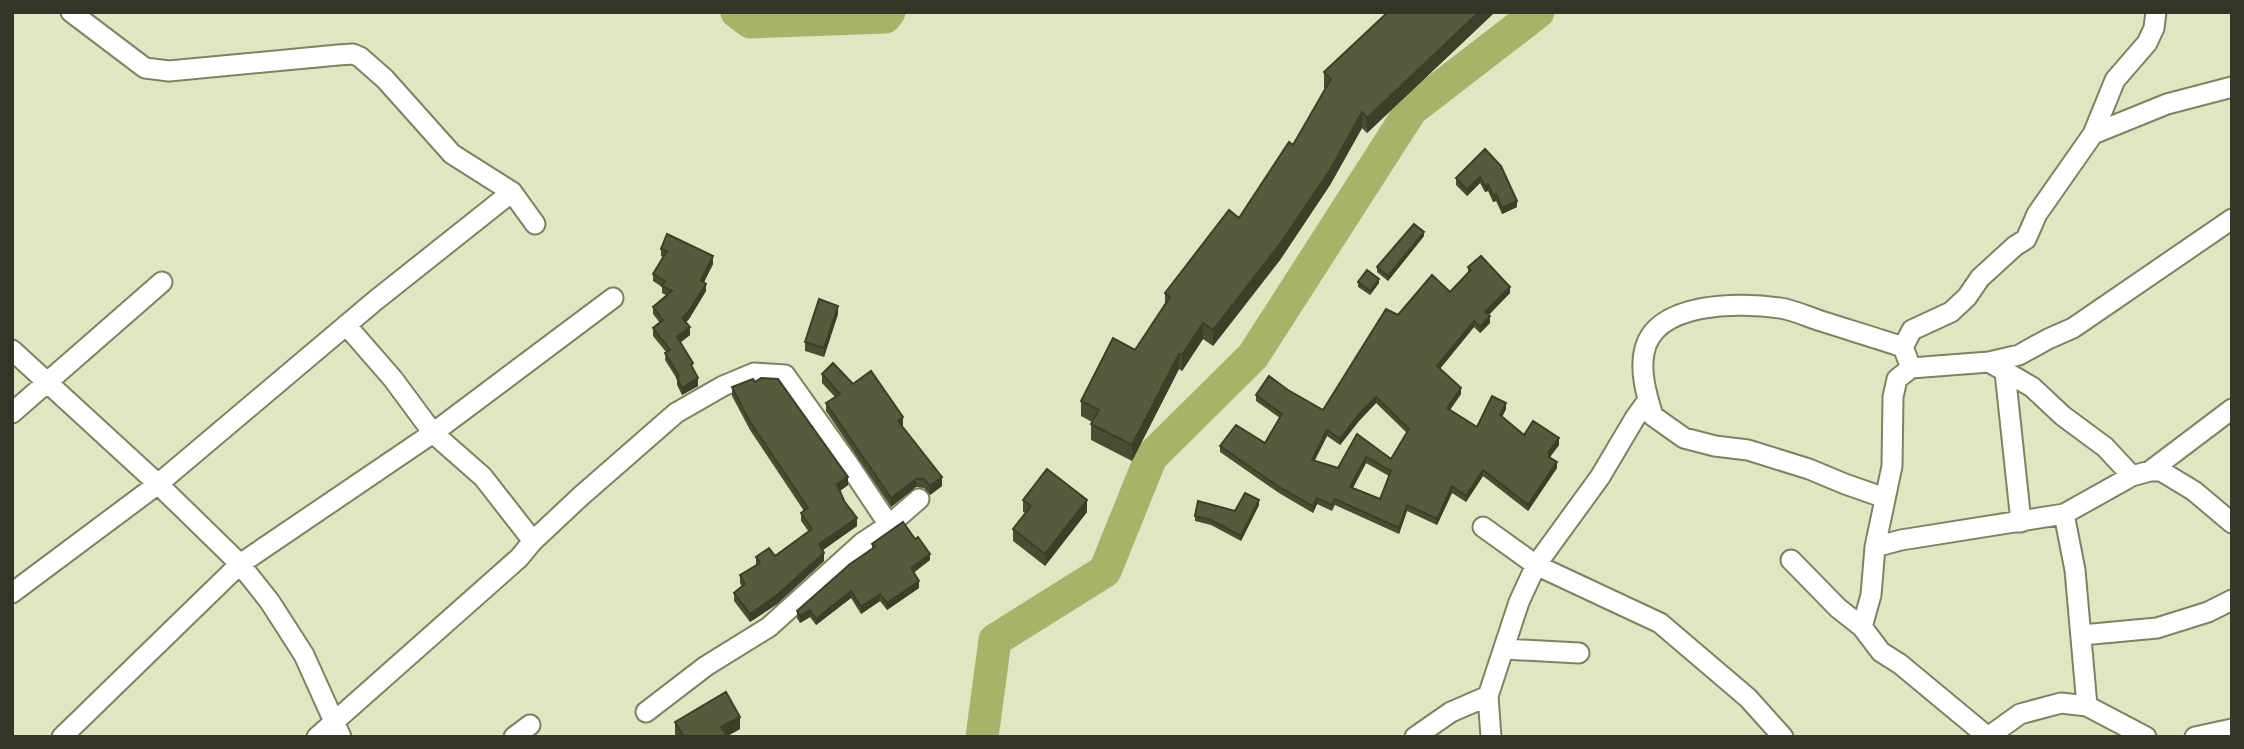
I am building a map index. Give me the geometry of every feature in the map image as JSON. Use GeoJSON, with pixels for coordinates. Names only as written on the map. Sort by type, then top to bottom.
{"type":"FeatureCollection","features":[{"type":"Feature","properties":{"kind":"street"},"geometry":{"type":"LineString","coordinates":[[71,12],[145,68],[169,71],[338,55],[353,54],[360,57],[385,79],[452,154],[512,192],[536,224]]}},
{"type":"Feature","properties":{"kind":"street"},"geometry":{"type":"LineString","coordinates":[[1911,368],[1903,347],[1912,330],[1951,312],[1967,297],[1980,278],[2026,239],[2037,214],[2093,134],[2115,80],[2147,43],[2154,28],[2155,12]]}},
{"type":"Feature","properties":{"kind":"street"},"geometry":{"type":"LineString","coordinates":[[2093,134],[2167,104],[2232,87]]}},
{"type":"Feature","properties":{"kind":"street"},"geometry":{"type":"LineString","coordinates":[[12,593],[158,484],[346,325],[512,192]]}},
{"type":"Feature","properties":{"kind":"street"},"geometry":{"type":"LineString","coordinates":[[1861,627],[1871,595],[1875,547],[1892,466],[1893,397],[1898,379],[1911,368],[1997,367],[2073,328],[2232,219]]}},
{"type":"Feature","properties":{"kind":"street"},"geometry":{"type":"LineString","coordinates":[[12,413],[162,282]]}},
{"type":"Feature","properties":{"kind":"street"},"geometry":{"type":"LineString","coordinates":[[62,737],[240,564],[433,433],[613,298]]}},
{"type":"Feature","properties":{"kind":"street"},"geometry":{"type":"LineString","coordinates":[[1885,498],[1810,469],[1748,450],[1715,446],[1684,438],[1653,416],[1643,373],[1644,351],[1651,336],[1664,321],[1683,312],[1748,306],[1781,308],[1903,347]]}},
{"type":"Feature","properties":{"kind":"street"},"geometry":{"type":"LineString","coordinates":[[346,325],[393,379],[433,433],[483,477],[533,541]]}},
{"type":"Feature","properties":{"kind":"street"},"geometry":{"type":"LineString","coordinates":[[12,350],[158,484],[240,564],[270,602],[304,655],[337,729]]}},
{"type":"Feature","properties":{"kind":"street"},"geometry":{"type":"LineString","coordinates":[[1997,367],[2032,387],[2063,416],[2141,473],[2161,471],[2194,491],[2232,523]]}},
{"type":"Feature","properties":{"kind":"street"},"geometry":{"type":"LineString","coordinates":[[1997,367],[2021,522]]}},
{"type":"Feature","properties":{"kind":"street"},"geometry":{"type":"LineString","coordinates":[[317,737],[337,729],[581,496],[676,413],[723,386],[754,373],[785,375],[889,525]]}},
{"type":"Feature","properties":{"kind":"street"},"geometry":{"type":"LineString","coordinates":[[1491,737],[1488,696],[1519,602],[1536,565],[1600,477],[1648,400]]}},
{"type":"Feature","properties":{"kind":"street"},"geometry":{"type":"LineString","coordinates":[[1875,547],[1901,540],[2064,514],[2141,473],[2232,409]]}},
{"type":"Feature","properties":{"kind":"street"},"geometry":{"type":"LineString","coordinates":[[646,712],[706,666],[769,627],[862,542],[889,525],[919,499]]}},
{"type":"Feature","properties":{"kind":"street"},"geometry":{"type":"LineString","coordinates":[[2064,514],[2075,570],[2087,706]]}},
{"type":"Feature","properties":{"kind":"street"},"geometry":{"type":"LineString","coordinates":[[1483,527],[1536,565],[1660,623],[1748,698],[1783,737]]}},
{"type":"Feature","properties":{"kind":"street"},"geometry":{"type":"LineString","coordinates":[[1791,560],[1838,608],[1861,627],[1881,652],[1900,664],[1989,737],[2020,714],[2061,703],[2087,706],[2146,737]]}},
{"type":"Feature","properties":{"kind":"street"},"geometry":{"type":"LineString","coordinates":[[2082,635],[2157,628],[2208,612],[2232,600]]}},
{"type":"Feature","properties":{"kind":"street"},"geometry":{"type":"LineString","coordinates":[[1504,649],[1579,653]]}},
{"type":"Feature","properties":{"kind":"street"},"geometry":{"type":"LineString","coordinates":[[1415,737],[1451,712],[1488,696]]}},
{"type":"Feature","properties":{"kind":"street"},"geometry":{"type":"LineString","coordinates":[[2195,737],[2232,729]]}},
{"type":"Feature","properties":{"kind":"building"},"geometry":{"type":"Polygon","coordinates":[[[1388,12],[1479,12],[1367,118],[1362,112],[1330,170],[1280,244],[1213,330],[1203,323],[1182,355],[1179,354],[1132,445],[1091,424],[1099,410],[1081,401],[1113,338],[1135,350],[1170,297],[1165,293],[1229,210],[1239,218],[1289,142],[1293,145],[1331,79],[1324,72],[1388,12]]]}},
{"type":"Feature","properties":{"kind":"building"},"geometry":{"type":"Polygon","coordinates":[[[1485,149],[1501,166],[1517,201],[1502,208],[1496,194],[1493,196],[1488,184],[1485,186],[1480,177],[1467,190],[1456,178],[1485,149]]]}},
{"type":"Feature","properties":{"kind":"building"},"geometry":{"type":"Polygon","coordinates":[[[1414,224],[1424,232],[1388,276],[1377,267],[1414,224]]]}},
{"type":"Feature","properties":{"kind":"building"},"geometry":{"type":"Polygon","coordinates":[[[667,234],[713,256],[701,280],[706,284],[682,318],[690,327],[677,337],[693,363],[691,365],[698,378],[682,388],[677,378],[679,376],[665,353],[670,350],[653,328],[663,320],[653,307],[672,291],[662,286],[665,281],[653,274],[667,251],[661,249],[667,234]]]}},
{"type":"Feature","properties":{"kind":"building"},"geometry":{"type":"Polygon","coordinates":[[[1481,256],[1510,287],[1485,312],[1490,316],[1480,327],[1474,321],[1437,366],[1461,388],[1447,408],[1477,427],[1492,396],[1506,403],[1500,415],[1524,435],[1533,421],[1559,438],[1548,453],[1549,457],[1557,462],[1528,505],[1483,470],[1466,496],[1452,486],[1437,519],[1407,505],[1399,528],[1335,499],[1332,505],[1317,498],[1313,506],[1279,487],[1220,446],[1236,425],[1265,443],[1282,414],[1256,395],[1269,376],[1323,410],[1386,309],[1398,315],[1432,275],[1450,292],[1471,270],[1468,267],[1481,256]],[[1376,397],[1340,439],[1327,430],[1312,460],[1338,468],[1357,434],[1391,459],[1409,429],[1376,397]],[[1366,457],[1350,487],[1380,499],[1391,471],[1366,457]]]}},
{"type":"Feature","properties":{"kind":"building"},"geometry":{"type":"Polygon","coordinates":[[[1367,270],[1379,279],[1370,291],[1358,282],[1367,270]]]}},
{"type":"Feature","properties":{"kind":"building"},"geometry":{"type":"Polygon","coordinates":[[[819,299],[838,306],[824,348],[805,342],[819,299]]]}},
{"type":"Feature","properties":{"kind":"building"},"geometry":{"type":"Polygon","coordinates":[[[833,363],[853,384],[871,371],[903,417],[898,421],[942,477],[930,486],[924,479],[916,479],[891,498],[826,403],[840,394],[822,374],[833,363]]]}},
{"type":"Feature","properties":{"kind":"building"},"geometry":{"type":"Polygon","coordinates":[[[761,378],[778,379],[848,477],[837,484],[844,501],[857,518],[819,544],[824,553],[777,595],[750,614],[734,593],[745,584],[740,575],[760,563],[756,557],[769,548],[775,556],[812,529],[801,513],[808,508],[750,422],[732,387],[761,378]]]}},
{"type":"Feature","properties":{"kind":"building"},"geometry":{"type":"Polygon","coordinates":[[[1047,469],[1087,500],[1045,554],[1013,529],[1031,506],[1023,500],[1047,469]]]}},
{"type":"Feature","properties":{"kind":"building"},"geometry":{"type":"Polygon","coordinates":[[[1245,493],[1259,500],[1241,536],[1211,520],[1195,516],[1198,501],[1235,511],[1245,493]]]}},
{"type":"Feature","properties":{"kind":"building"},"geometry":{"type":"Polygon","coordinates":[[[903,522],[930,554],[911,568],[919,581],[887,603],[880,594],[861,607],[851,591],[816,619],[810,610],[800,616],[797,611],[850,564],[875,547],[872,544],[903,522]]]}},
{"type":"Feature","properties":{"kind":"building"},"geometry":{"type":"Polygon","coordinates":[[[726,692],[740,717],[721,727],[728,737],[684,737],[675,722],[726,692]]]}},
{"type":"Feature","properties":{"kind":"waterway"},"geometry":{"type":"LineString","coordinates":[[737,12],[750,22],[885,17],[889,12]]}},
{"type":"Feature","properties":{"kind":"waterway"},"geometry":{"type":"LineString","coordinates":[[982,737],[995,640],[1105,571],[1151,457],[1253,356],[1411,110],[1538,12]]}}]}
